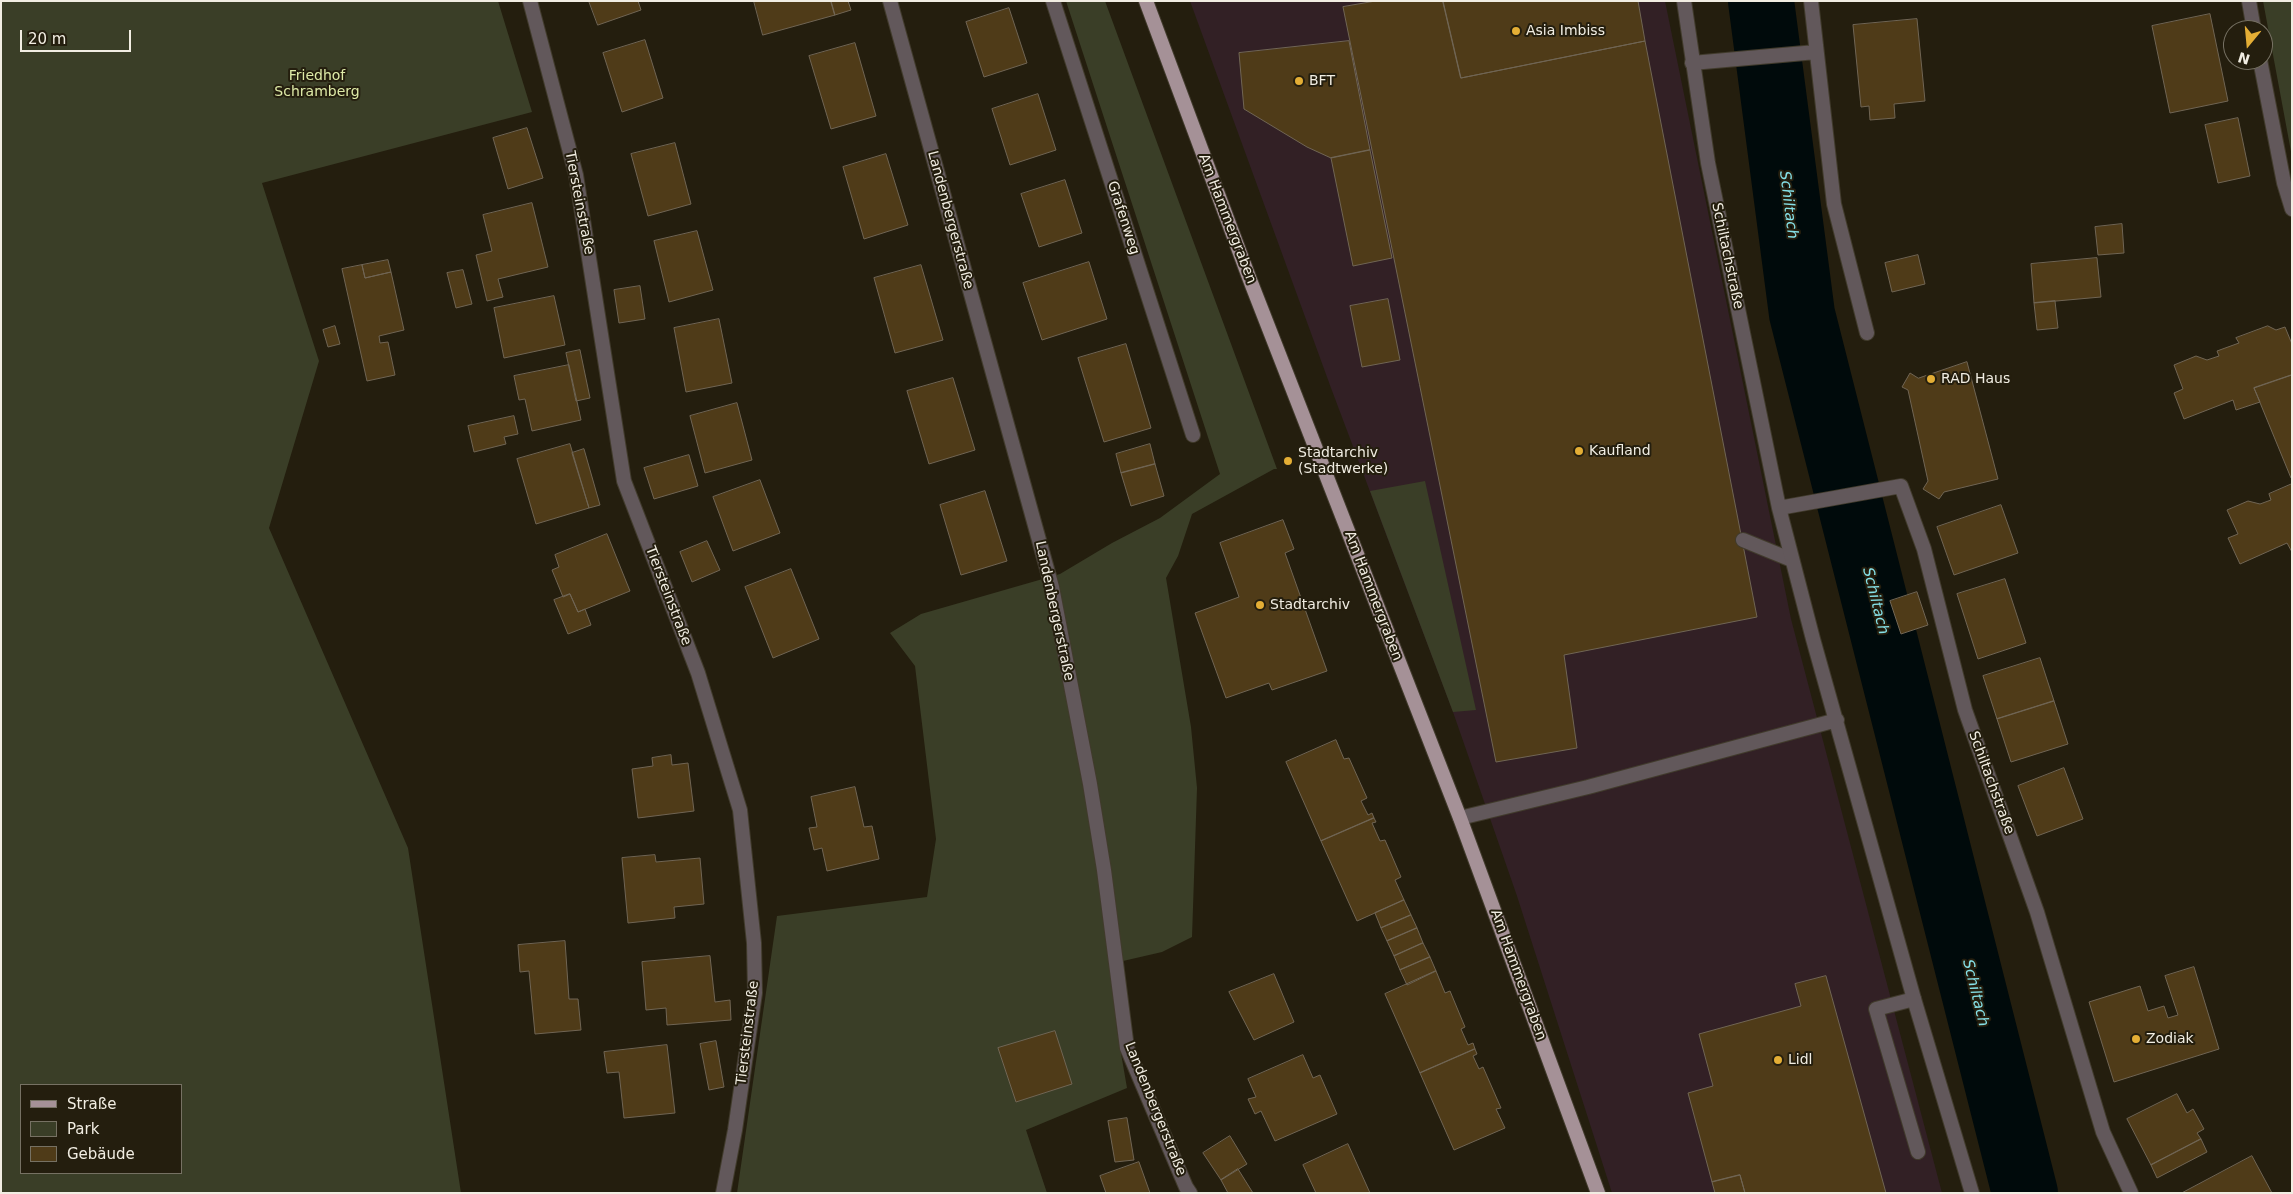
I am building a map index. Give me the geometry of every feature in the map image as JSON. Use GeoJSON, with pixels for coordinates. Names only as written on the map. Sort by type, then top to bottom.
{"type":"FeatureCollection","features":[{"type":"Feature","properties":{"kind":"main road","name":"Am Hammergraben"},"geometry":{"type":"LineString","coordinates":[[1146,1],[1250,280],[1460,818],[1598,1193]]}},
{"type":"Feature","properties":{"kind":"street","name":"Tiersteinstraße"},"geometry":{"type":"LineString","coordinates":[[530,1],[576,175],[624,481],[698,673],[740,810],[754,943],[755,993],[735,1130],[723,1193]]}},
{"type":"Feature","properties":{"kind":"street","name":"Landenbergerstraße"},"geometry":{"type":"LineString","coordinates":[[890,1],[1052,587],[1103,860],[1128,1048],[1190,1193]]}},
{"type":"Feature","properties":{"kind":"street","name":"Grafenweg"},"geometry":{"type":"LineString","coordinates":[[1054,1],[1193,435]]}},
{"type":"Feature","properties":{"kind":"street","name":"Schiltachstraße"},"geometry":{"type":"LineString","coordinates":[[1684,1],[1708,163],[1792,560],[1914,999],[1972,1193]]}},
{"type":"Feature","properties":{"kind":"street"},"geometry":{"type":"LineString","coordinates":[[1811,1],[1834,204],[1867,333]]}},
{"type":"Feature","properties":{"kind":"street"},"geometry":{"type":"LineString","coordinates":[[2249,1],[2252,20]]}},
{"type":"Feature","properties":{"kind":"street"},"geometry":{"type":"LineString","coordinates":[[1692,63],[1723,62],[1816,52]]}},
{"type":"Feature","properties":{"kind":"street"},"geometry":{"type":"LineString","coordinates":[[2262,70],[2284,183],[2292,209]]}},
{"type":"Feature","properties":{"kind":"street","name":"Schiltachstraße"},"geometry":{"type":"LineString","coordinates":[[1780,508],[1902,486],[1924,549],[1965,710],[2037,912],[2103,1132],[2132,1193]]}},
{"type":"Feature","properties":{"kind":"street"},"geometry":{"type":"LineString","coordinates":[[1743,540],[1792,560]]}},
{"type":"Feature","properties":{"kind":"street"},"geometry":{"type":"LineString","coordinates":[[1460,818],[1588,787],[1837,720]]}},
{"type":"Feature","properties":{"kind":"street"},"geometry":{"type":"LineString","coordinates":[[1914,999],[1876,1009],[1918,1152]]}},
{"type":"Feature","properties":{"kind":"shaded area"},"geometry":{"type":"Polygon","coordinates":[[[1190,1],[1665,1],[1791,619],[1942,1193],[1612,1193],[1517,896],[1453,712],[1331,388],[1190,1]]]}},
{"type":"Feature","properties":{"kind":"green space","name":"Friedhof Schramberg"},"geometry":{"type":"Polygon","coordinates":[[[1,1],[498,1],[532,112],[262,183],[319,361],[269,528],[408,848],[461,1193],[1,1193],[1,1]]]}},
{"type":"Feature","properties":{"kind":"green space"},"geometry":{"type":"Polygon","coordinates":[[[1066,1],[1105,1],[1277,469],[1192,514],[1178,556],[1166,578],[1191,727],[1197,788],[1192,937],[1162,952],[1110,964],[1117,1030],[1127,1088],[1026,1130],[1047,1193],[737,1193],[777,916],[927,897],[936,839],[915,666],[890,633],[921,614],[1060,574],[1112,543],[1160,518],[1220,474],[1066,1]]]}},
{"type":"Feature","properties":{"kind":"green space"},"geometry":{"type":"Polygon","coordinates":[[[2263,1],[2292,1],[2292,157],[2273,55],[2273,20],[2267,20],[2263,1]]]}},
{"type":"Feature","properties":{"kind":"green space"},"geometry":{"type":"Polygon","coordinates":[[[1425,481],[1476,710],[1453,712],[1370,491],[1425,481]]]}},
{"type":"Feature","properties":{"kind":"building"},"geometry":{"type":"Polygon","coordinates":[[[589,1],[638,1],[641,10],[598,25],[589,1]]]}},
{"type":"Feature","properties":{"kind":"building"},"geometry":{"type":"Polygon","coordinates":[[[754,1],[831,1],[835,15],[763,35],[754,1]]]}},
{"type":"Feature","properties":{"kind":"building"},"geometry":{"type":"Polygon","coordinates":[[[831,1],[848,1],[851,10],[835,15],[831,1]]]}},
{"type":"Feature","properties":{"kind":"building","name":"Kaufland"},"geometry":{"type":"Polygon","coordinates":[[[1376,1],[1443,1],[1461,78],[1645,41],[1757,617],[1564,655],[1577,748],[1496,762],[1343,7],[1376,1]]]}},
{"type":"Feature","properties":{"kind":"building"},"geometry":{"type":"Polygon","coordinates":[[[1443,1],[1638,1],[1645,41],[1461,78],[1443,1]]]}},
{"type":"Feature","properties":{"kind":"building"},"geometry":{"type":"Polygon","coordinates":[[[1009,8],[1027,63],[984,77],[966,22],[1009,8]]]}},
{"type":"Feature","properties":{"kind":"building"},"geometry":{"type":"Polygon","coordinates":[[[2210,14],[2228,101],[2170,113],[2152,26],[2210,14]]]}},
{"type":"Feature","properties":{"kind":"building"},"geometry":{"type":"Polygon","coordinates":[[[1917,19],[1925,101],[1894,104],[1895,118],[1870,120],[1869,106],[1861,107],[1853,25],[1917,19]]]}},
{"type":"Feature","properties":{"kind":"building"},"geometry":{"type":"Polygon","coordinates":[[[645,40],[663,98],[622,112],[603,53],[645,40]]]}},
{"type":"Feature","properties":{"kind":"building","name":"BFT"},"geometry":{"type":"Polygon","coordinates":[[[1349,41],[1370,150],[1331,158],[1307,147],[1244,109],[1239,53],[1349,41]]]}},
{"type":"Feature","properties":{"kind":"building"},"geometry":{"type":"Polygon","coordinates":[[[855,43],[876,116],[831,129],[809,56],[855,43]]]}},
{"type":"Feature","properties":{"kind":"building"},"geometry":{"type":"Polygon","coordinates":[[[1038,94],[1056,150],[1010,165],[992,109],[1038,94]]]}},
{"type":"Feature","properties":{"kind":"building"},"geometry":{"type":"Polygon","coordinates":[[[2238,118],[2250,176],[2218,183],[2205,125],[2238,118]]]}},
{"type":"Feature","properties":{"kind":"building"},"geometry":{"type":"Polygon","coordinates":[[[527,128],[543,178],[508,189],[493,138],[527,128]]]}},
{"type":"Feature","properties":{"kind":"building"},"geometry":{"type":"Polygon","coordinates":[[[675,143],[691,204],[648,216],[631,154],[675,143]]]}},
{"type":"Feature","properties":{"kind":"building"},"geometry":{"type":"Polygon","coordinates":[[[1370,150],[1392,258],[1353,266],[1331,158],[1370,150]]]}},
{"type":"Feature","properties":{"kind":"building"},"geometry":{"type":"Polygon","coordinates":[[[886,154],[908,225],[864,239],[843,167],[886,154]]]}},
{"type":"Feature","properties":{"kind":"building"},"geometry":{"type":"Polygon","coordinates":[[[1065,180],[1082,233],[1039,247],[1021,194],[1065,180]]]}},
{"type":"Feature","properties":{"kind":"building"},"geometry":{"type":"Polygon","coordinates":[[[532,203],[548,267],[498,279],[503,297],[487,301],[476,255],[492,251],[483,215],[532,203]]]}},
{"type":"Feature","properties":{"kind":"building"},"geometry":{"type":"Polygon","coordinates":[[[2122,224],[2124,253],[2098,255],[2095,227],[2122,224]]]}},
{"type":"Feature","properties":{"kind":"building"},"geometry":{"type":"Polygon","coordinates":[[[697,231],[713,290],[669,302],[654,241],[697,231]]]}},
{"type":"Feature","properties":{"kind":"building"},"geometry":{"type":"Polygon","coordinates":[[[1918,255],[1925,284],[1892,292],[1885,263],[1918,255]]]}},
{"type":"Feature","properties":{"kind":"building"},"geometry":{"type":"Polygon","coordinates":[[[2097,258],[2101,297],[2034,303],[2031,264],[2097,258]]]}},
{"type":"Feature","properties":{"kind":"building"},"geometry":{"type":"Polygon","coordinates":[[[388,260],[391,272],[365,278],[362,265],[388,260]]]}},
{"type":"Feature","properties":{"kind":"building"},"geometry":{"type":"Polygon","coordinates":[[[1089,262],[1107,319],[1042,340],[1023,283],[1089,262]]]}},
{"type":"Feature","properties":{"kind":"building"},"geometry":{"type":"Polygon","coordinates":[[[362,265],[365,278],[391,272],[404,330],[379,336],[380,343],[388,342],[395,375],[367,381],[342,269],[362,265]]]}},
{"type":"Feature","properties":{"kind":"building"},"geometry":{"type":"Polygon","coordinates":[[[921,265],[943,340],[895,353],[874,278],[921,265]]]}},
{"type":"Feature","properties":{"kind":"building"},"geometry":{"type":"Polygon","coordinates":[[[463,270],[472,304],[456,308],[447,273],[463,270]]]}},
{"type":"Feature","properties":{"kind":"building"},"geometry":{"type":"Polygon","coordinates":[[[640,286],[645,319],[619,323],[614,290],[640,286]]]}},
{"type":"Feature","properties":{"kind":"building"},"geometry":{"type":"Polygon","coordinates":[[[554,296],[565,345],[504,358],[494,308],[554,296]]]}},
{"type":"Feature","properties":{"kind":"building"},"geometry":{"type":"Polygon","coordinates":[[[1388,299],[1400,360],[1362,367],[1350,306],[1388,299]]]}},
{"type":"Feature","properties":{"kind":"building"},"geometry":{"type":"Polygon","coordinates":[[[2055,301],[2058,328],[2037,330],[2034,303],[2055,301]]]}},
{"type":"Feature","properties":{"kind":"building"},"geometry":{"type":"Polygon","coordinates":[[[719,319],[732,383],[686,392],[674,328],[719,319]]]}},
{"type":"Feature","properties":{"kind":"building"},"geometry":{"type":"Polygon","coordinates":[[[335,326],[340,344],[328,347],[323,330],[335,326]]]}},
{"type":"Feature","properties":{"kind":"building"},"geometry":{"type":"Polygon","coordinates":[[[2268,326],[2276,330],[2285,327],[2292,344],[2292,375],[2254,388],[2260,402],[2236,410],[2233,400],[2184,419],[2174,393],[2183,389],[2174,365],[2196,356],[2207,360],[2219,356],[2217,351],[2239,343],[2236,338],[2268,326]]]}},
{"type":"Feature","properties":{"kind":"building"},"geometry":{"type":"Polygon","coordinates":[[[1126,344],[1151,428],[1104,442],[1078,358],[1126,344]]]}},
{"type":"Feature","properties":{"kind":"building"},"geometry":{"type":"Polygon","coordinates":[[[580,350],[590,398],[576,401],[566,353],[580,350]]]}},
{"type":"Feature","properties":{"kind":"building"},"geometry":{"type":"Polygon","coordinates":[[[1967,362],[1998,479],[1944,492],[1939,499],[1923,489],[1928,481],[1908,390],[1902,387],[1910,373],[1918,378],[1967,362]]]}},
{"type":"Feature","properties":{"kind":"building"},"geometry":{"type":"Polygon","coordinates":[[[569,365],[581,420],[532,431],[525,399],[519,400],[514,376],[569,365]]]}},
{"type":"Feature","properties":{"kind":"building"},"geometry":{"type":"Polygon","coordinates":[[[2292,375],[2292,478],[2291,478],[2254,388],[2292,375]]]}},
{"type":"Feature","properties":{"kind":"building"},"geometry":{"type":"Polygon","coordinates":[[[953,378],[975,450],[929,464],[907,391],[953,378]]]}},
{"type":"Feature","properties":{"kind":"building"},"geometry":{"type":"Polygon","coordinates":[[[737,403],[752,460],[705,473],[690,416],[737,403]]]}},
{"type":"Feature","properties":{"kind":"building"},"geometry":{"type":"Polygon","coordinates":[[[514,416],[518,434],[504,437],[506,444],[474,452],[468,426],[514,416]]]}},
{"type":"Feature","properties":{"kind":"building"},"geometry":{"type":"Polygon","coordinates":[[[570,444],[589,508],[536,524],[517,459],[570,444]]]}},
{"type":"Feature","properties":{"kind":"building"},"geometry":{"type":"Polygon","coordinates":[[[1150,444],[1155,464],[1121,473],[1116,454],[1150,444]]]}},
{"type":"Feature","properties":{"kind":"building"},"geometry":{"type":"Polygon","coordinates":[[[584,449],[600,505],[589,508],[572,453],[584,449]]]}},
{"type":"Feature","properties":{"kind":"building"},"geometry":{"type":"Polygon","coordinates":[[[689,455],[698,486],[654,499],[644,468],[689,455]]]}},
{"type":"Feature","properties":{"kind":"building"},"geometry":{"type":"Polygon","coordinates":[[[1155,464],[1164,496],[1131,506],[1121,473],[1155,464]]]}},
{"type":"Feature","properties":{"kind":"building"},"geometry":{"type":"Polygon","coordinates":[[[760,480],[780,533],[733,551],[713,497],[760,480]]]}},
{"type":"Feature","properties":{"kind":"building"},"geometry":{"type":"Polygon","coordinates":[[[2292,484],[2292,552],[2287,543],[2240,564],[2228,538],[2238,534],[2227,510],[2248,501],[2260,504],[2271,500],[2269,494],[2292,484]]]}},
{"type":"Feature","properties":{"kind":"building"},"geometry":{"type":"Polygon","coordinates":[[[985,491],[1007,561],[961,575],[940,505],[985,491]]]}},
{"type":"Feature","properties":{"kind":"building"},"geometry":{"type":"Polygon","coordinates":[[[2001,505],[2018,553],[1954,575],[1937,527],[2001,505]]]}},
{"type":"Feature","properties":{"kind":"building","name":"Stadtarchiv"},"geometry":{"type":"Polygon","coordinates":[[[1283,520],[1294,549],[1285,553],[1327,671],[1272,690],[1269,683],[1226,698],[1195,613],[1239,597],[1220,543],[1283,520]]]}},
{"type":"Feature","properties":{"kind":"building"},"geometry":{"type":"Polygon","coordinates":[[[607,534],[630,591],[578,612],[570,594],[563,597],[552,570],[559,567],[555,555],[607,534]]]}},
{"type":"Feature","properties":{"kind":"building"},"geometry":{"type":"Polygon","coordinates":[[[707,541],[720,570],[692,582],[680,552],[707,541]]]}},
{"type":"Feature","properties":{"kind":"building"},"geometry":{"type":"Polygon","coordinates":[[[791,569],[819,639],[773,658],[745,587],[791,569]]]}},
{"type":"Feature","properties":{"kind":"building"},"geometry":{"type":"Polygon","coordinates":[[[2005,579],[2026,643],[1978,659],[1957,594],[2005,579]]]}},
{"type":"Feature","properties":{"kind":"building"},"geometry":{"type":"Polygon","coordinates":[[[1917,592],[1928,625],[1901,634],[1890,601],[1917,592]]]}},
{"type":"Feature","properties":{"kind":"building"},"geometry":{"type":"Polygon","coordinates":[[[570,594],[578,612],[585,609],[591,625],[568,634],[554,600],[570,594]]]}},
{"type":"Feature","properties":{"kind":"building"},"geometry":{"type":"Polygon","coordinates":[[[2040,658],[2054,701],[1997,719],[1983,676],[2040,658]]]}},
{"type":"Feature","properties":{"kind":"building"},"geometry":{"type":"Polygon","coordinates":[[[2054,701],[2068,744],[2011,762],[1997,719],[2054,701]]]}},
{"type":"Feature","properties":{"kind":"building"},"geometry":{"type":"Polygon","coordinates":[[[1336,740],[1344,759],[1349,758],[1367,798],[1361,801],[1368,815],[1372,813],[1374,818],[1321,841],[1286,762],[1336,740]]]}},
{"type":"Feature","properties":{"kind":"building"},"geometry":{"type":"Polygon","coordinates":[[[671,755],[672,765],[688,763],[694,811],[638,818],[632,769],[653,766],[652,758],[671,755]]]}},
{"type":"Feature","properties":{"kind":"building"},"geometry":{"type":"Polygon","coordinates":[[[2064,768],[2083,819],[2037,836],[2018,786],[2064,768]]]}},
{"type":"Feature","properties":{"kind":"building"},"geometry":{"type":"Polygon","coordinates":[[[855,787],[864,827],[872,826],[879,859],[827,871],[822,848],[814,850],[809,828],[817,827],[811,797],[855,787]]]}},
{"type":"Feature","properties":{"kind":"building"},"geometry":{"type":"Polygon","coordinates":[[[1374,818],[1376,822],[1372,823],[1380,841],[1385,840],[1401,877],[1395,880],[1404,900],[1357,921],[1321,841],[1374,818]]]}},
{"type":"Feature","properties":{"kind":"building"},"geometry":{"type":"Polygon","coordinates":[[[655,855],[656,862],[700,858],[704,904],[674,907],[675,918],[628,923],[622,858],[655,855]]]}},
{"type":"Feature","properties":{"kind":"building"},"geometry":{"type":"Polygon","coordinates":[[[1404,900],[1411,915],[1381,928],[1375,913],[1404,900]]]}},
{"type":"Feature","properties":{"kind":"building"},"geometry":{"type":"Polygon","coordinates":[[[1411,915],[1417,928],[1387,941],[1381,928],[1411,915]]]}},
{"type":"Feature","properties":{"kind":"building"},"geometry":{"type":"Polygon","coordinates":[[[1417,928],[1423,943],[1394,956],[1387,941],[1417,928]]]}},
{"type":"Feature","properties":{"kind":"building"},"geometry":{"type":"Polygon","coordinates":[[[565,941],[569,999],[578,999],[581,1030],[535,1034],[529,971],[520,972],[518,945],[565,941]]]}},
{"type":"Feature","properties":{"kind":"building"},"geometry":{"type":"Polygon","coordinates":[[[1423,943],[1430,957],[1400,970],[1394,956],[1423,943]]]}},
{"type":"Feature","properties":{"kind":"building"},"geometry":{"type":"Polygon","coordinates":[[[710,956],[715,1002],[730,1000],[731,1020],[667,1025],[666,1008],[646,1010],[642,962],[710,956]]]}},
{"type":"Feature","properties":{"kind":"building"},"geometry":{"type":"Polygon","coordinates":[[[1430,957],[1436,971],[1407,985],[1400,970],[1430,957]]]}},
{"type":"Feature","properties":{"kind":"building"},"geometry":{"type":"Polygon","coordinates":[[[2194,967],[2219,1049],[2114,1082],[2089,1002],[2140,986],[2148,1011],[2164,1006],[2168,1018],[2178,1015],[2165,976],[2194,967]]]}},
{"type":"Feature","properties":{"kind":"building"},"geometry":{"type":"Polygon","coordinates":[[[1436,971],[1445,993],[1450,991],[1465,1027],[1461,1029],[1468,1045],[1473,1043],[1475,1049],[1420,1073],[1385,994],[1436,971]]]}},
{"type":"Feature","properties":{"kind":"building"},"geometry":{"type":"Polygon","coordinates":[[[1274,974],[1294,1022],[1254,1040],[1229,992],[1274,974]]]}},
{"type":"Feature","properties":{"kind":"building","name":"Lidl"},"geometry":{"type":"Polygon","coordinates":[[[1826,976],[1886,1193],[1745,1193],[1740,1175],[1712,1182],[1688,1093],[1713,1086],[1699,1034],[1801,1006],[1795,984],[1826,976]]]}},
{"type":"Feature","properties":{"kind":"building"},"geometry":{"type":"Polygon","coordinates":[[[1055,1031],[1072,1084],[1016,1102],[998,1048],[1055,1031]]]}},
{"type":"Feature","properties":{"kind":"building"},"geometry":{"type":"Polygon","coordinates":[[[716,1041],[724,1087],[709,1090],[700,1044],[716,1041]]]}},
{"type":"Feature","properties":{"kind":"building"},"geometry":{"type":"Polygon","coordinates":[[[667,1045],[675,1113],[624,1118],[619,1072],[607,1073],[604,1052],[667,1045]]]}},
{"type":"Feature","properties":{"kind":"building"},"geometry":{"type":"Polygon","coordinates":[[[1475,1049],[1477,1054],[1473,1056],[1479,1069],[1483,1067],[1501,1108],[1496,1109],[1505,1128],[1454,1150],[1420,1073],[1475,1049]]]}},
{"type":"Feature","properties":{"kind":"building"},"geometry":{"type":"Polygon","coordinates":[[[1303,1055],[1313,1078],[1320,1075],[1337,1114],[1275,1141],[1261,1111],[1255,1114],[1248,1099],[1256,1097],[1248,1079],[1303,1055]]]}},
{"type":"Feature","properties":{"kind":"building"},"geometry":{"type":"Polygon","coordinates":[[[2177,1094],[2187,1113],[2193,1109],[2204,1129],[2197,1133],[2201,1139],[2151,1165],[2127,1119],[2177,1094]]]}},
{"type":"Feature","properties":{"kind":"building"},"geometry":{"type":"Polygon","coordinates":[[[1127,1118],[1134,1160],[1115,1162],[1108,1121],[1127,1118]]]}},
{"type":"Feature","properties":{"kind":"building"},"geometry":{"type":"Polygon","coordinates":[[[1230,1136],[1247,1164],[1221,1180],[1203,1153],[1230,1136]]]}},
{"type":"Feature","properties":{"kind":"building"},"geometry":{"type":"Polygon","coordinates":[[[2201,1139],[2207,1152],[2157,1178],[2151,1165],[2201,1139]]]}},
{"type":"Feature","properties":{"kind":"building"},"geometry":{"type":"Polygon","coordinates":[[[1348,1144],[1370,1193],[1316,1193],[1303,1165],[1348,1144]]]}},
{"type":"Feature","properties":{"kind":"building"},"geometry":{"type":"Polygon","coordinates":[[[2252,1156],[2272,1193],[2182,1193],[2252,1156]]]}},
{"type":"Feature","properties":{"kind":"building"},"geometry":{"type":"Polygon","coordinates":[[[1139,1162],[1150,1193],[1106,1193],[1100,1176],[1139,1162]]]}},
{"type":"Feature","properties":{"kind":"building"},"geometry":{"type":"Polygon","coordinates":[[[1238,1169],[1253,1193],[1228,1193],[1221,1180],[1238,1169]]]}},
{"type":"Feature","properties":{"kind":"building"},"geometry":{"type":"Polygon","coordinates":[[[1740,1175],[1745,1193],[1715,1193],[1712,1182],[1740,1175]]]}},
{"type":"Feature","properties":{"kind":"waterway","name":"Schiltach"},"geometry":{"type":"LineString","coordinates":[[1761,1],[1802,314],[2025,1193]]}},
{"type":"Feature","properties":{"kind":"place","name":"Asia Imbiss"},"geometry":{"type":"Point","coordinates":[1516,31]}},
{"type":"Feature","properties":{"kind":"place","name":"BFT"},"geometry":{"type":"Point","coordinates":[1299,81]}},
{"type":"Feature","properties":{"kind":"place","name":"RAD Haus"},"geometry":{"type":"Point","coordinates":[1931,379]}},
{"type":"Feature","properties":{"kind":"place","name":"Kaufland"},"geometry":{"type":"Point","coordinates":[1579,451]}},
{"type":"Feature","properties":{"kind":"place","name":"Stadtarchiv (Stadtwerke)"},"geometry":{"type":"Point","coordinates":[1288,461]}},
{"type":"Feature","properties":{"kind":"place","name":"Stadtarchiv"},"geometry":{"type":"Point","coordinates":[1260,605]}},
{"type":"Feature","properties":{"kind":"place","name":"Zodiak"},"geometry":{"type":"Point","coordinates":[2136,1039]}},
{"type":"Feature","properties":{"kind":"place","name":"Lidl"},"geometry":{"type":"Point","coordinates":[1778,1060]}}]}
